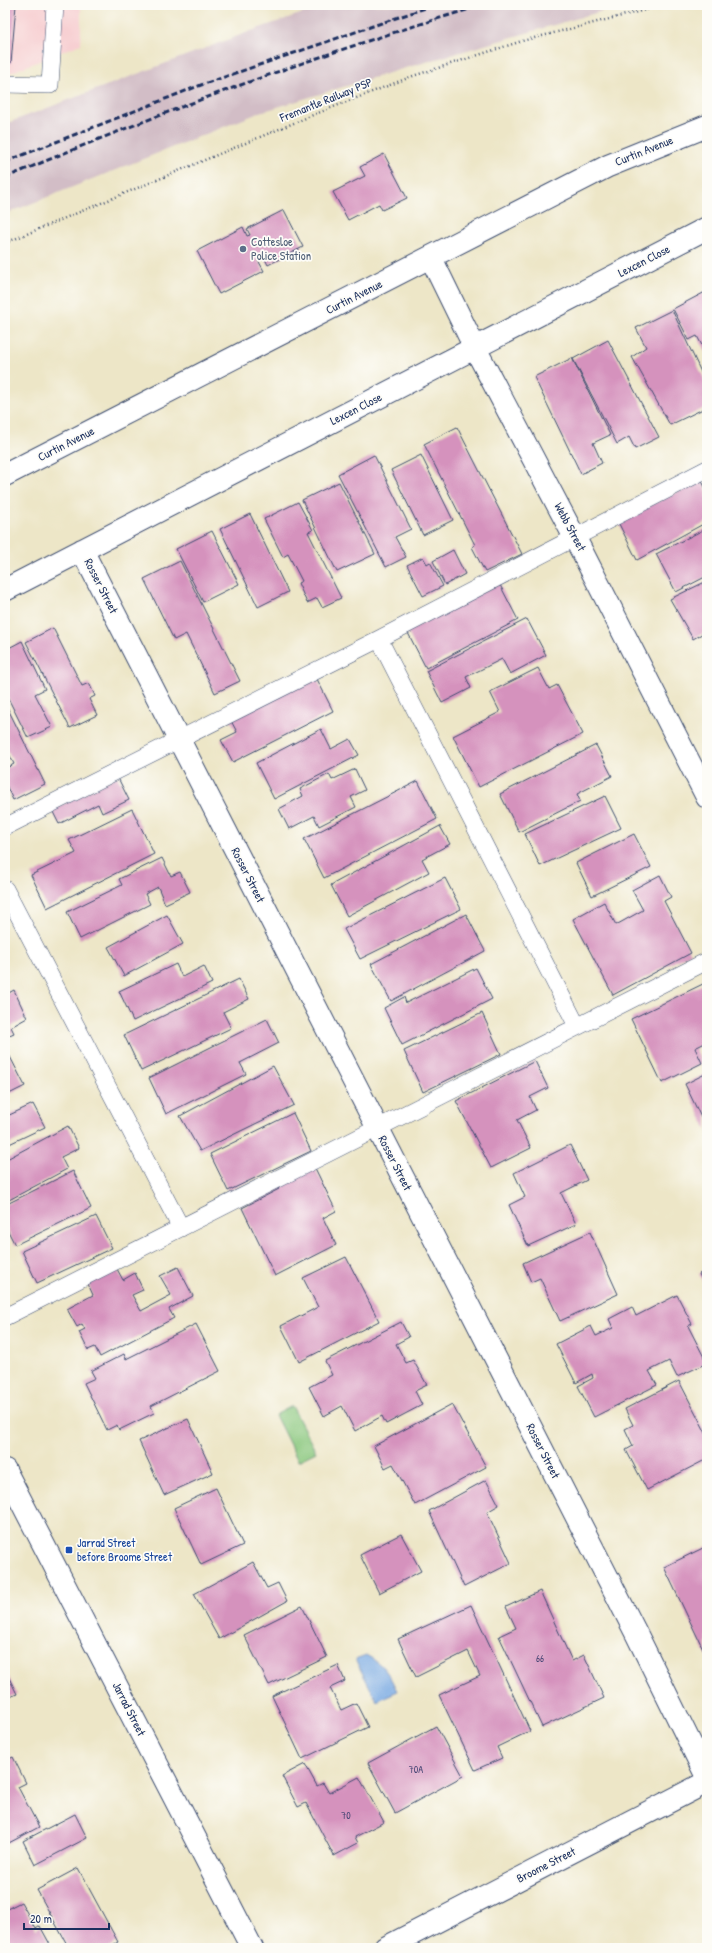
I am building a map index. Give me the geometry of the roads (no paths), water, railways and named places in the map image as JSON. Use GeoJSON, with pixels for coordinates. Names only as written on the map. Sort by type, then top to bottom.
{"type":"FeatureCollection","features":[{"type":"Feature","properties":{"kind":"street","name":"Curtin Avenue"},"geometry":{"type":"LineString","coordinates":[[5,475],[608,166],[707,126]]}},
{"type":"Feature","properties":{"kind":"street","name":"Lexcen Close"},"geometry":{"type":"LineString","coordinates":[[5,590],[707,228]]}},
{"type":"Feature","properties":{"kind":"street","name":"Webb Street"},"geometry":{"type":"LineString","coordinates":[[431,258],[475,348],[576,538],[707,797]]}},
{"type":"Feature","properties":{"kind":"street","name":"Rosser Street"},"geometry":{"type":"LineString","coordinates":[[82,550],[635,1631],[707,1777]]}},
{"type":"Feature","properties":{"kind":"street","name":"Jarrad Street"},"geometry":{"type":"LineString","coordinates":[[5,1470],[252,1948]]}},
{"type":"Feature","properties":{"kind":"street","name":"Broome Street"},"geometry":{"type":"LineString","coordinates":[[385,1948],[707,1782]]}},
{"type":"Feature","properties":{"kind":"lane"},"geometry":{"type":"LineString","coordinates":[[5,84],[50,85],[55,5]]}},
{"type":"Feature","properties":{"kind":"lane"},"geometry":{"type":"LineString","coordinates":[[5,827],[379,639],[707,469]]}},
{"type":"Feature","properties":{"kind":"lane"},"geometry":{"type":"LineString","coordinates":[[379,639],[577,1026]]}},
{"type":"Feature","properties":{"kind":"lane"},"geometry":{"type":"LineString","coordinates":[[5,889],[181,1228]]}},
{"type":"Feature","properties":{"kind":"lane"},"geometry":{"type":"LineString","coordinates":[[5,1317],[707,961]]}},
{"type":"Feature","properties":{"kind":"water"},"geometry":{"type":"Polygon","coordinates":[[[366,1655],[377,1662],[385,1670],[397,1691],[377,1701],[355,1659],[366,1655]]]}},
{"type":"Feature","properties":{"kind":"railway"},"geometry":{"type":"LineString","coordinates":[[5,162],[201,85],[434,5]]}},
{"type":"Feature","properties":{"kind":"railway"},"geometry":{"type":"LineString","coordinates":[[5,178],[122,130],[301,63],[483,5]]}},
{"type":"Feature","properties":{"kind":"place","name":"Cottesloe Police Station"},"geometry":{"type":"Point","coordinates":[243,249]}},
{"type":"Feature","properties":{"kind":"place","name":"Jarrad Street before Broome Street"},"geometry":{"type":"Point","coordinates":[69,1550]}}]}
